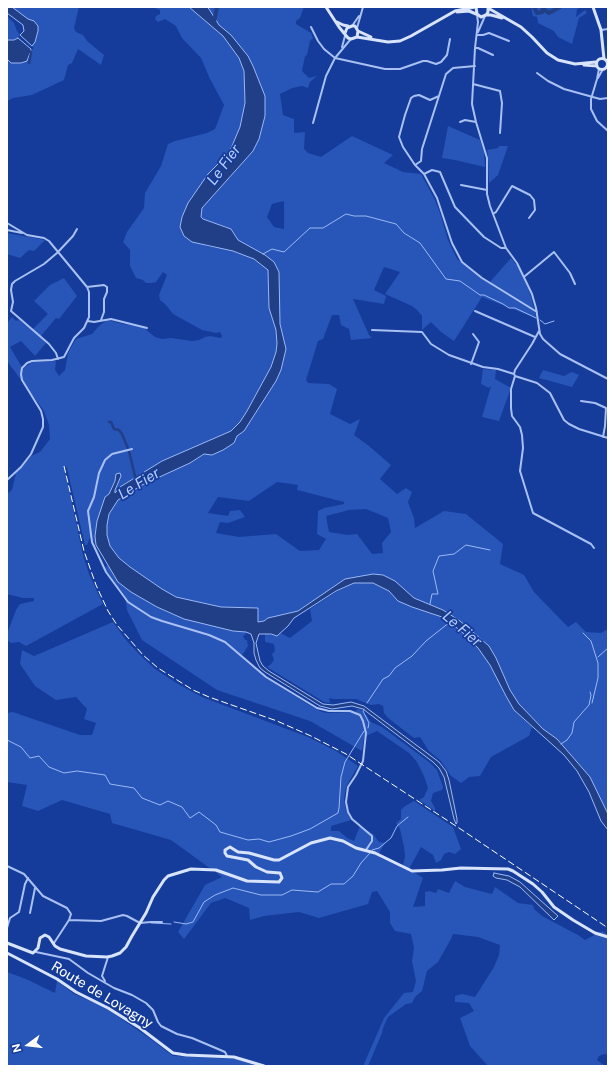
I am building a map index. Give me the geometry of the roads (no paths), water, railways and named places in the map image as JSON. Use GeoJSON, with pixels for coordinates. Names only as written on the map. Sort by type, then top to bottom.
{"type":"FeatureCollection","features":[{"type":"Feature","properties":{"kind":"street"},"geometry":{"type":"LineString","coordinates":[[326,7],[346,33],[348,38],[351,39]]}},
{"type":"Feature","properties":{"kind":"street"},"geometry":{"type":"LineString","coordinates":[[357,37],[360,15],[363,7]]}},
{"type":"Feature","properties":{"kind":"street"},"geometry":{"type":"LineString","coordinates":[[313,123],[326,76],[335,58],[351,39],[357,37],[388,42],[400,41],[460,9],[476,7],[477,34],[472,104],[487,158],[487,190],[488,199],[493,214],[506,248],[525,276],[535,303],[538,331],[543,339],[560,354],[608,379]]}},
{"type":"Feature","properties":{"kind":"street"},"geometry":{"type":"LineString","coordinates":[[477,34],[488,12],[488,7],[527,32],[553,57],[569,64],[596,62],[599,59],[603,48]]}},
{"type":"Feature","properties":{"kind":"street"},"geometry":{"type":"LineString","coordinates":[[593,7],[601,30],[606,61],[606,67],[597,79]]}},
{"type":"Feature","properties":{"kind":"street"},"geometry":{"type":"LineString","coordinates":[[451,14],[469,11],[481,17],[491,15],[508,19]]}},
{"type":"Feature","properties":{"kind":"street"},"geometry":{"type":"LineString","coordinates":[[341,50],[346,30],[360,15]]}},
{"type":"Feature","properties":{"kind":"street"},"geometry":{"type":"LineString","coordinates":[[336,21],[343,26],[350,26],[358,29],[374,39]]}},
{"type":"Feature","properties":{"kind":"street"},"geometry":{"type":"LineString","coordinates":[[311,27],[324,49],[335,58],[385,69],[400,68],[423,61],[439,63],[443,61],[447,55],[450,39]]}},
{"type":"Feature","properties":{"kind":"street"},"geometry":{"type":"LineString","coordinates":[[601,30],[608,29]]}},
{"type":"Feature","properties":{"kind":"street"},"geometry":{"type":"LineString","coordinates":[[477,34],[483,35],[489,33],[509,40]]}},
{"type":"Feature","properties":{"kind":"street"},"geometry":{"type":"LineString","coordinates":[[475,48],[493,55]]}},
{"type":"Feature","properties":{"kind":"street"},"geometry":{"type":"LineString","coordinates":[[599,59],[606,61]]}},
{"type":"Feature","properties":{"kind":"street"},"geometry":{"type":"LineString","coordinates":[[596,62],[598,67],[597,79],[590,104],[593,115],[608,131]]}},
{"type":"Feature","properties":{"kind":"street"},"geometry":{"type":"LineString","coordinates":[[582,64],[606,67]]}},
{"type":"Feature","properties":{"kind":"street"},"geometry":{"type":"LineString","coordinates":[[413,164],[421,161],[422,149],[446,74],[449,70],[455,67],[475,66]]}},
{"type":"Feature","properties":{"kind":"street"},"geometry":{"type":"LineString","coordinates":[[537,73],[548,81],[571,91],[600,99],[608,98]]}},
{"type":"Feature","properties":{"kind":"street"},"geometry":{"type":"LineString","coordinates":[[473,84],[500,91],[502,103],[500,133]]}},
{"type":"Feature","properties":{"kind":"street"},"geometry":{"type":"LineString","coordinates":[[439,96],[435,99],[428,100],[419,95],[411,98],[399,136],[413,164],[424,174],[437,198],[452,243],[462,262],[482,278],[537,312]]}},
{"type":"Feature","properties":{"kind":"street"},"geometry":{"type":"LineString","coordinates":[[435,99],[437,104]]}},
{"type":"Feature","properties":{"kind":"street"},"geometry":{"type":"LineString","coordinates":[[460,122],[465,120],[476,122]]}},
{"type":"Feature","properties":{"kind":"street"},"geometry":{"type":"LineString","coordinates":[[424,174],[432,170],[440,172],[455,207],[484,237],[501,248],[506,248]]}},
{"type":"Feature","properties":{"kind":"street"},"geometry":{"type":"LineString","coordinates":[[462,185],[487,190]]}},
{"type":"Feature","properties":{"kind":"street"},"geometry":{"type":"LineString","coordinates":[[493,214],[496,212],[512,186],[530,196],[534,200],[535,210],[529,218]]}},
{"type":"Feature","properties":{"kind":"street"},"geometry":{"type":"LineString","coordinates":[[7,223],[28,236],[46,238],[87,287],[89,292],[90,308],[83,330],[73,340],[64,356],[58,359],[30,362],[21,370],[22,380],[42,414],[43,427],[31,454],[21,467],[7,480]]}},
{"type":"Feature","properties":{"kind":"street"},"geometry":{"type":"LineString","coordinates":[[58,359],[56,353],[49,344],[10,310],[13,302],[11,290],[13,283],[44,264],[59,252],[77,229]]}},
{"type":"Feature","properties":{"kind":"street"},"geometry":{"type":"LineString","coordinates":[[7,230],[23,233]]}},
{"type":"Feature","properties":{"kind":"street"},"geometry":{"type":"LineString","coordinates":[[525,276],[554,252],[570,274],[575,284]]}},
{"type":"Feature","properties":{"kind":"street"},"geometry":{"type":"LineString","coordinates":[[87,287],[104,285],[107,287],[107,292],[104,299],[104,312],[101,320]]}},
{"type":"Feature","properties":{"kind":"street"},"geometry":{"type":"LineString","coordinates":[[475,311],[535,337]]}},
{"type":"Feature","properties":{"kind":"street"},"geometry":{"type":"LineString","coordinates":[[87,321],[94,322],[111,319],[147,328]]}},
{"type":"Feature","properties":{"kind":"street"},"geometry":{"type":"LineString","coordinates":[[372,330],[422,332],[428,341],[435,347],[449,355],[471,364],[514,375],[537,383],[550,393],[565,421],[579,429],[608,438]]}},
{"type":"Feature","properties":{"kind":"street"},"geometry":{"type":"LineString","coordinates":[[538,331],[515,370],[511,389],[512,416],[520,427],[522,435],[523,448],[520,471],[533,513],[591,544],[594,548]]}},
{"type":"Feature","properties":{"kind":"street"},"geometry":{"type":"LineString","coordinates":[[471,364],[479,342],[473,334]]}},
{"type":"Feature","properties":{"kind":"street"},"geometry":{"type":"LineString","coordinates":[[581,401],[595,403],[606,408],[603,437]]}},
{"type":"Feature","properties":{"kind":"street"},"geometry":{"type":"LineString","coordinates":[[130,450],[112,454],[105,460],[99,474],[94,497],[88,512],[92,542],[106,572],[128,602],[151,617],[209,635],[225,642],[266,677],[318,708],[326,711],[350,711],[360,715],[366,733],[363,761],[347,789],[346,802],[348,812],[352,819],[372,836],[372,841],[366,850]]}},
{"type":"Feature","properties":{"kind":"street"},"geometry":{"type":"LineString","coordinates":[[36,952],[41,936],[48,936],[53,944],[60,949],[84,956],[108,957],[120,953],[125,949],[163,881],[170,875],[196,869],[218,870],[252,882],[266,880],[278,882],[282,879],[279,872],[267,872],[248,860],[227,856],[225,850],[230,847],[238,852],[248,852],[274,860],[280,860],[310,843],[330,838],[380,855],[412,871],[461,868],[508,869],[533,884],[542,892],[554,907],[573,920],[595,933],[608,937]]}},
{"type":"Feature","properties":{"kind":"street"},"geometry":{"type":"LineString","coordinates":[[7,866],[20,872],[28,878],[35,888],[45,897],[68,909],[71,914],[69,920],[53,944]]}},
{"type":"Feature","properties":{"kind":"street"},"geometry":{"type":"LineString","coordinates":[[7,928],[10,918],[19,912],[25,884],[28,878]]}},
{"type":"Feature","properties":{"kind":"street"},"geometry":{"type":"LineString","coordinates":[[30,913],[35,888]]}},
{"type":"Feature","properties":{"kind":"street"},"geometry":{"type":"LineString","coordinates":[[69,920],[101,921],[123,915],[140,923],[162,922]]}},
{"type":"Feature","properties":{"kind":"street"},"geometry":{"type":"LineString","coordinates":[[7,943],[30,953],[36,952],[66,958],[86,972],[114,988],[132,995],[146,1003],[153,1010],[161,1026],[177,1034],[218,1048],[225,1052],[227,1056]]}},
{"type":"Feature","properties":{"kind":"street","name":"Route de Lovagny"},"geometry":{"type":"LineString","coordinates":[[7,953],[57,979],[76,992],[108,1008],[143,1031],[172,1053],[182,1055],[234,1056],[264,1066]]}},
{"type":"Feature","properties":{"kind":"street"},"geometry":{"type":"LineString","coordinates":[[105,982],[102,976],[108,957]]}},
{"type":"Feature","properties":{"kind":"water"},"geometry":{"type":"Polygon","coordinates":[[[7,7],[12,7],[28,19],[34,21],[38,26],[35,42],[32,46],[20,35],[24,31],[23,25],[7,13],[7,7]]]}},
{"type":"Feature","properties":{"kind":"water","name":"Le Fier"},"geometry":{"type":"Polygon","coordinates":[[[189,7],[207,7],[209,9],[219,25],[231,35],[248,56],[265,96],[265,116],[259,139],[253,151],[202,208],[201,217],[231,229],[238,240],[265,255],[274,262],[279,272],[280,324],[286,349],[281,370],[276,381],[244,431],[237,436],[234,443],[212,455],[204,454],[190,463],[142,485],[118,500],[109,514],[107,525],[107,535],[110,546],[119,558],[130,567],[176,597],[221,607],[258,608],[258,622],[264,621],[268,618],[298,611],[345,579],[373,574],[383,575],[395,581],[414,598],[443,610],[460,621],[489,646],[510,690],[519,704],[543,729],[557,739],[590,777],[608,814],[608,830],[601,821],[589,792],[577,771],[564,755],[514,710],[490,665],[478,648],[445,618],[398,601],[389,591],[373,583],[354,583],[336,591],[294,618],[277,636],[271,634],[259,634],[256,643],[260,661],[269,671],[323,704],[333,705],[351,702],[364,706],[439,762],[446,771],[449,780],[457,819],[456,824],[444,777],[439,768],[433,762],[363,709],[352,706],[332,709],[320,706],[265,672],[260,668],[256,660],[254,643],[251,634],[184,619],[157,607],[131,592],[118,582],[96,545],[95,536],[97,521],[105,497],[109,494],[115,481],[116,474],[120,473],[121,476],[115,493],[120,487],[162,461],[231,431],[240,422],[247,411],[271,367],[276,352],[276,330],[269,308],[268,270],[254,259],[233,251],[192,242],[184,236],[180,227],[182,217],[188,203],[208,174],[229,153],[240,127],[245,103],[244,71],[239,58],[223,36],[189,7]]]}},
{"type":"Feature","properties":{"kind":"water"},"geometry":{"type":"Polygon","coordinates":[[[18,38],[31,49],[30,53],[27,61],[21,63],[11,63],[7,59],[7,40],[14,40],[18,38]]]}},
{"type":"Feature","properties":{"kind":"water"},"geometry":{"type":"Polygon","coordinates":[[[494,873],[509,876],[520,882],[558,916],[554,920],[520,887],[507,880],[496,878],[493,876],[494,873]]]}},
{"type":"Feature","properties":{"kind":"waterway"},"geometry":{"type":"LineString","coordinates":[[214,22],[217,7]]}},
{"type":"Feature","properties":{"kind":"waterway"},"geometry":{"type":"LineString","coordinates":[[534,7],[537,13],[542,12],[543,9],[549,13],[560,7]]}},
{"type":"Feature","properties":{"kind":"waterway"},"geometry":{"type":"LineString","coordinates":[[28,49],[31,53],[29,63]]}},
{"type":"Feature","properties":{"kind":"waterway"},"geometry":{"type":"LineString","coordinates":[[263,254],[272,249],[284,252],[310,228],[323,228],[346,214],[366,216],[396,224],[404,233],[420,243],[446,279],[460,281],[480,295],[484,295],[509,308],[515,308],[536,318]]}},
{"type":"Feature","properties":{"kind":"waterway"},"geometry":{"type":"LineString","coordinates":[[540,320],[545,324],[554,321]]}},
{"type":"Feature","properties":{"kind":"waterway"},"geometry":{"type":"LineString","coordinates":[[109,422],[111,422],[114,429],[119,430],[122,434],[129,451],[135,476]]}},
{"type":"Feature","properties":{"kind":"waterway"},"geometry":{"type":"LineString","coordinates":[[430,604],[432,594],[438,594],[433,571],[439,556],[454,554],[466,545],[490,550]]}},
{"type":"Feature","properties":{"kind":"waterway"},"geometry":{"type":"LineString","coordinates":[[367,703],[383,679],[389,676],[395,668],[412,656],[426,641],[450,622]]}},
{"type":"Feature","properties":{"kind":"waterway"},"geometry":{"type":"LineString","coordinates":[[583,633],[591,641],[598,663],[598,678],[592,703]]}},
{"type":"Feature","properties":{"kind":"waterway"},"geometry":{"type":"LineString","coordinates":[[598,657],[608,648]]}},
{"type":"Feature","properties":{"kind":"waterway"},"geometry":{"type":"LineString","coordinates":[[561,744],[567,740],[572,733],[574,722],[589,705],[591,695],[590,692]]}},
{"type":"Feature","properties":{"kind":"waterway"},"geometry":{"type":"LineString","coordinates":[[364,709],[363,711],[369,723],[368,728]]}},
{"type":"Feature","properties":{"kind":"waterway"},"geometry":{"type":"LineString","coordinates":[[7,740],[21,747],[30,758],[39,756],[49,767],[64,773],[77,771],[105,775],[110,784],[134,788],[142,798],[160,805],[168,801],[182,807],[190,818],[199,812],[216,825],[220,832],[248,840],[259,839],[269,842],[310,829],[338,813],[341,777],[345,762],[364,731]]}},
{"type":"Feature","properties":{"kind":"waterway"},"geometry":{"type":"LineString","coordinates":[[372,850],[379,848],[391,838],[397,826],[408,817]]}},
{"type":"Feature","properties":{"kind":"waterway"},"geometry":{"type":"LineString","coordinates":[[174,922],[186,924],[193,922],[204,902],[215,895],[233,888],[261,895],[282,895],[292,890],[318,892],[331,884],[344,884],[353,876],[361,863],[370,853]]}},
{"type":"Feature","properties":{"kind":"waterway"},"geometry":{"type":"LineString","coordinates":[[151,923],[171,924]]}},
{"type":"Feature","properties":{"kind":"railway"},"geometry":{"type":"LineString","coordinates":[[64,466],[84,551],[96,585],[108,611],[117,625],[143,655],[158,668],[193,690],[277,721],[346,754],[608,928]]}}]}
